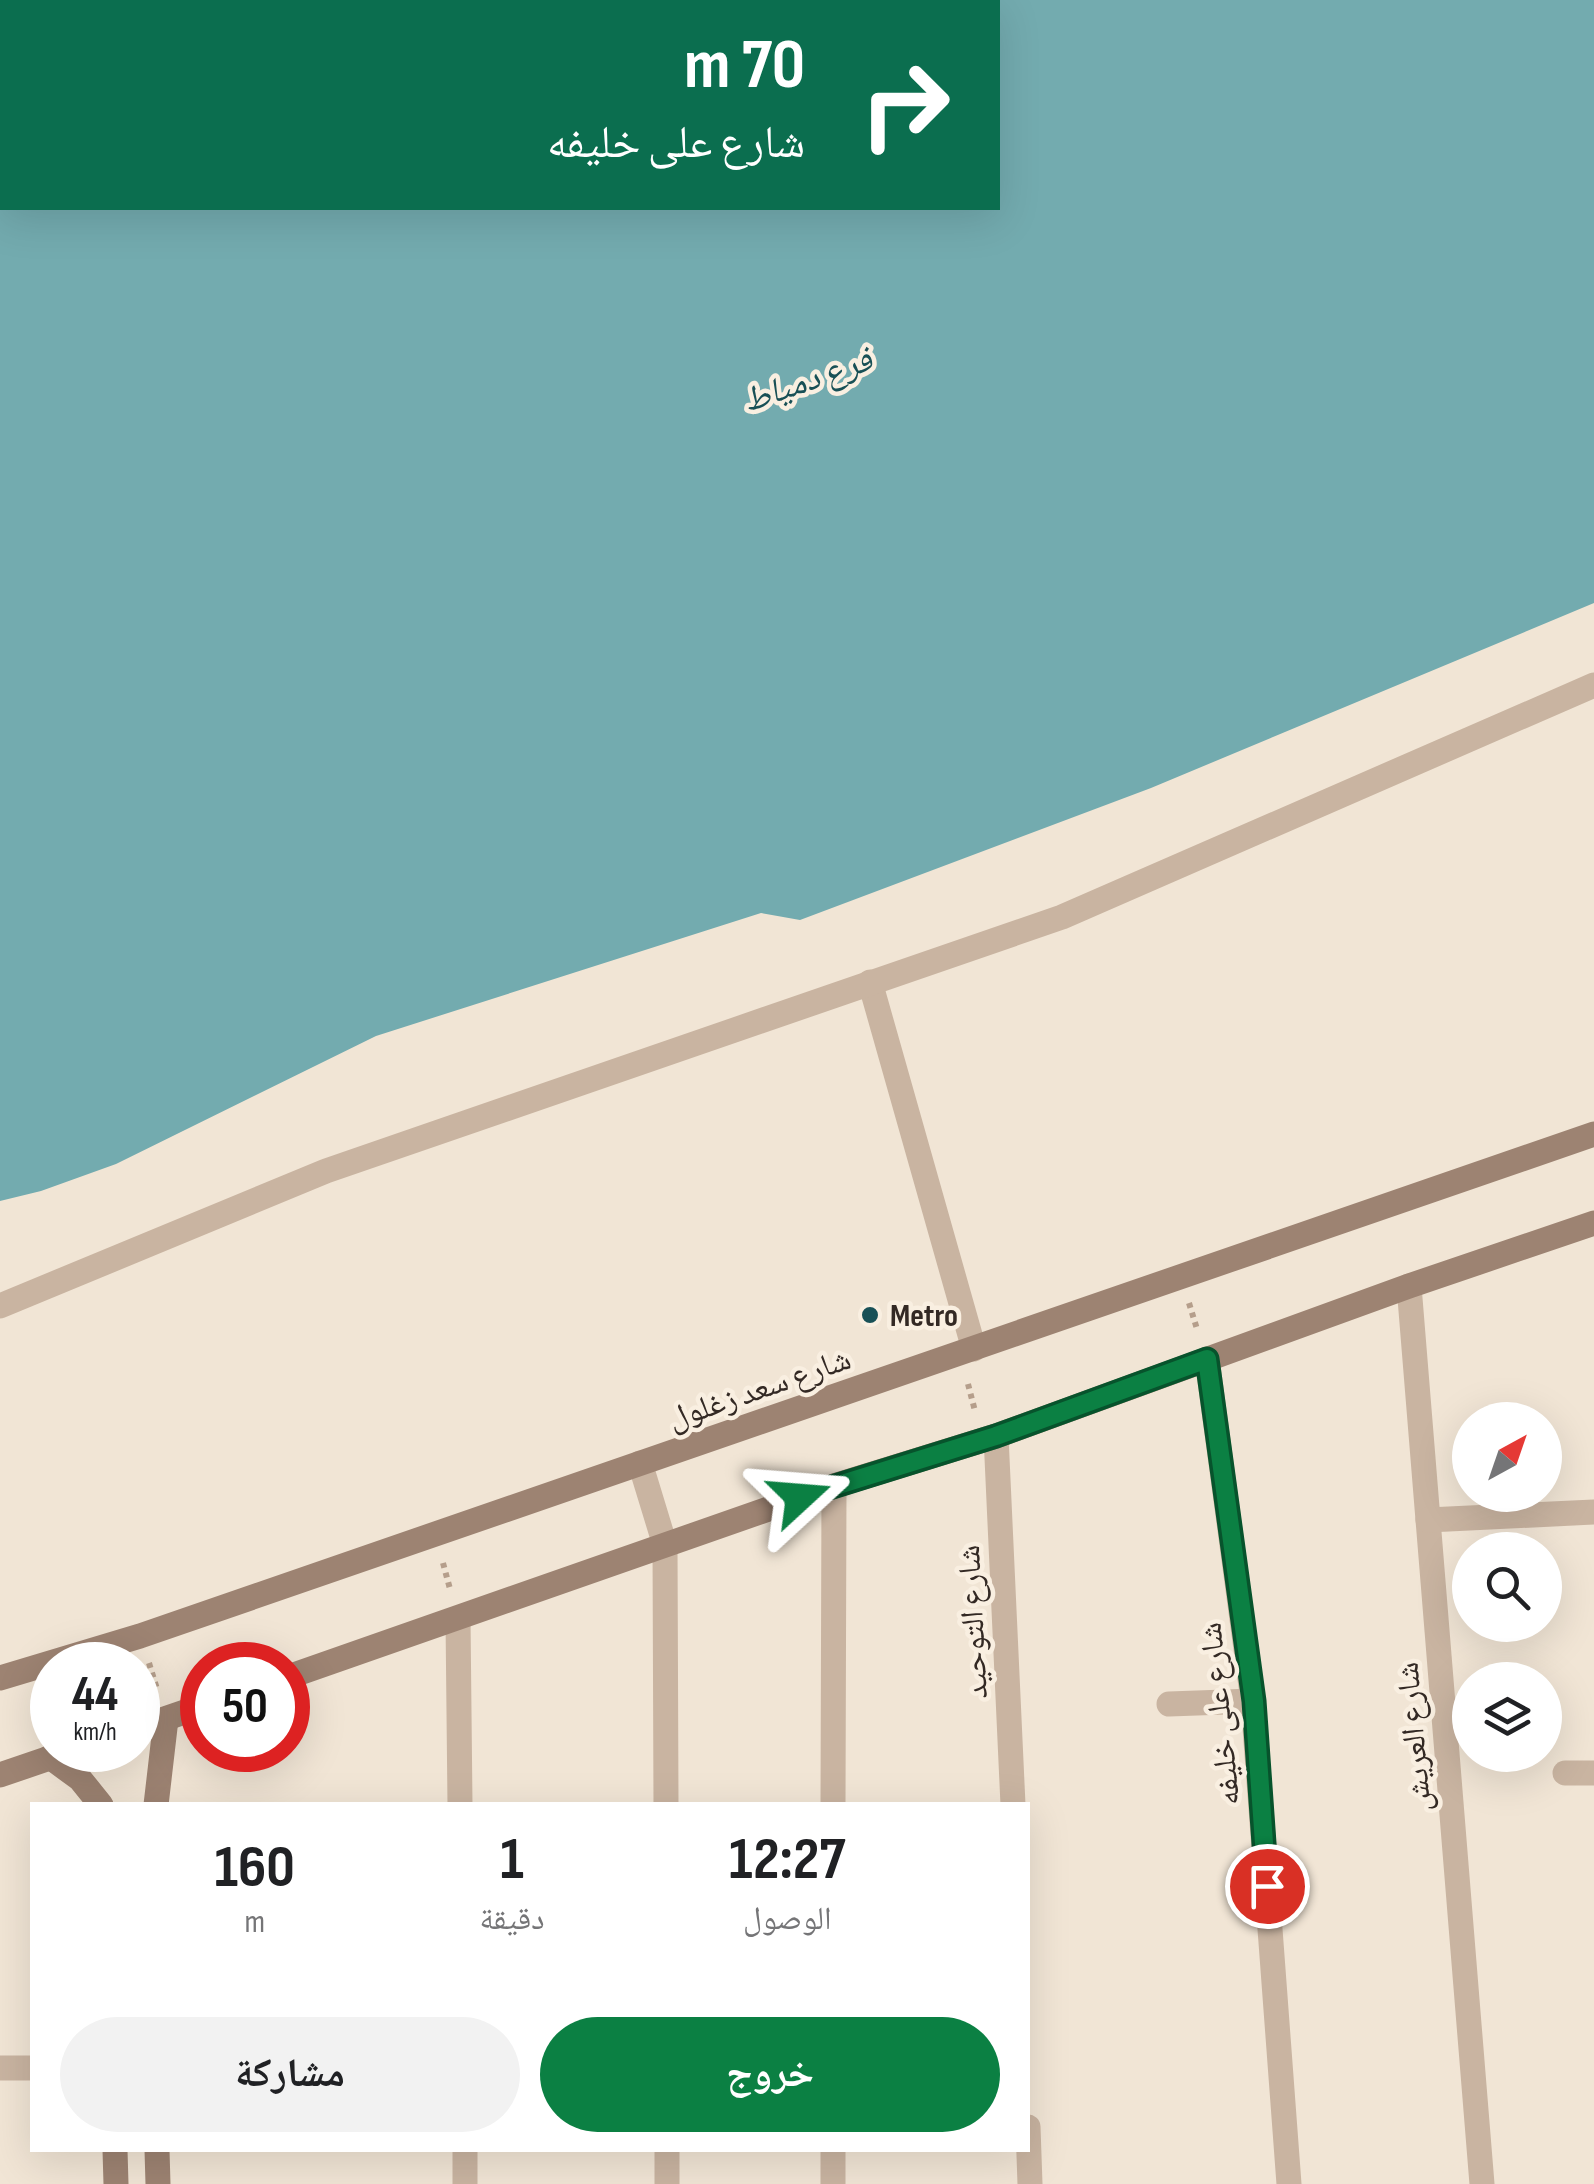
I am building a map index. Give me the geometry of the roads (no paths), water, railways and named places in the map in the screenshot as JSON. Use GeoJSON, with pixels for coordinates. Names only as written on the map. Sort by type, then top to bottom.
{"type":"FeatureCollection","features":[{"type":"Feature","properties":{"kind":"main road","name":"شارع سعد زغلول"},"geometry":{"type":"LineString","coordinates":[[0,1678],[140,1636],[1594,1134]]}},
{"type":"Feature","properties":{"kind":"main road"},"geometry":{"type":"LineString","coordinates":[[310,1670],[834,1486],[989,1438],[1594,1223]]}},
{"type":"Feature","properties":{"kind":"main road"},"geometry":{"type":"LineString","coordinates":[[160,1721],[180,1714]]}},
{"type":"Feature","properties":{"kind":"main road"},"geometry":{"type":"LineString","coordinates":[[156,1802],[166,1719]]}},
{"type":"Feature","properties":{"kind":"main road"},"geometry":{"type":"LineString","coordinates":[[0,1775],[30,1765]]}},
{"type":"Feature","properties":{"kind":"main road"},"geometry":{"type":"LineString","coordinates":[[75,1772],[99,1802]]}},
{"type":"Feature","properties":{"kind":"main road"},"geometry":{"type":"LineString","coordinates":[[116,2152],[116,2184]]}},
{"type":"Feature","properties":{"kind":"main road"},"geometry":{"type":"LineString","coordinates":[[158,2152],[158,2184]]}},
{"type":"Feature","properties":{"kind":"street"},"geometry":{"type":"LineString","coordinates":[[0,1306],[326,1171],[1062,917],[1594,685]]}},
{"type":"Feature","properties":{"kind":"street"},"geometry":{"type":"LineString","coordinates":[[870,982],[967,1351]]}},
{"type":"Feature","properties":{"kind":"street","name":"شارع العريش"},"geometry":{"type":"LineString","coordinates":[[1409,1286],[1482,2184]]}},
{"type":"Feature","properties":{"kind":"street","name":"شارع على خليفه"},"geometry":{"type":"LineString","coordinates":[[1207,1359],[1254,1701],[1289,2184]]}},
{"type":"Feature","properties":{"kind":"street","name":"شارع التوحيد"},"geometry":{"type":"LineString","coordinates":[[989,1438],[1013,1802]]}},
{"type":"Feature","properties":{"kind":"street"},"geometry":{"type":"LineString","coordinates":[[640,1463],[665,1545],[666,1802]]}},
{"type":"Feature","properties":{"kind":"street"},"geometry":{"type":"LineString","coordinates":[[834,1486],[834,1802]]}},
{"type":"Feature","properties":{"kind":"street"},"geometry":{"type":"LineString","coordinates":[[1428,1520],[1594,1512]]}},
{"type":"Feature","properties":{"kind":"street"},"geometry":{"type":"LineString","coordinates":[[458,1620],[460,1802]]}},
{"type":"Feature","properties":{"kind":"street"},"geometry":{"type":"LineString","coordinates":[[1169,1704],[1254,1701]]}},
{"type":"Feature","properties":{"kind":"street"},"geometry":{"type":"LineString","coordinates":[[1565,1773],[1594,1773]]}},
{"type":"Feature","properties":{"kind":"street"},"geometry":{"type":"LineString","coordinates":[[0,2068],[30,2068]]}},
{"type":"Feature","properties":{"kind":"street"},"geometry":{"type":"LineString","coordinates":[[465,2152],[465,2184]]}},
{"type":"Feature","properties":{"kind":"street"},"geometry":{"type":"LineString","coordinates":[[667,2152],[668,2184]]}},
{"type":"Feature","properties":{"kind":"street"},"geometry":{"type":"LineString","coordinates":[[833,2152],[833,2184]]}},
{"type":"Feature","properties":{"kind":"street"},"geometry":{"type":"LineString","coordinates":[[1029,2152],[1030,2184]]}},
{"type":"Feature","properties":{"kind":"water","name":"فرع دمياط"},"geometry":{"type":"Polygon","coordinates":[[[1000,0],[1594,0],[1594,603],[1151,788],[800,920],[761,913],[376,1036],[116,1164],[0,1201],[0,210],[1000,210],[1000,0]]]}},
{"type":"Feature","properties":{"kind":"place","name":"Metro"},"geometry":{"type":"Point","coordinates":[870,1315]}}]}
